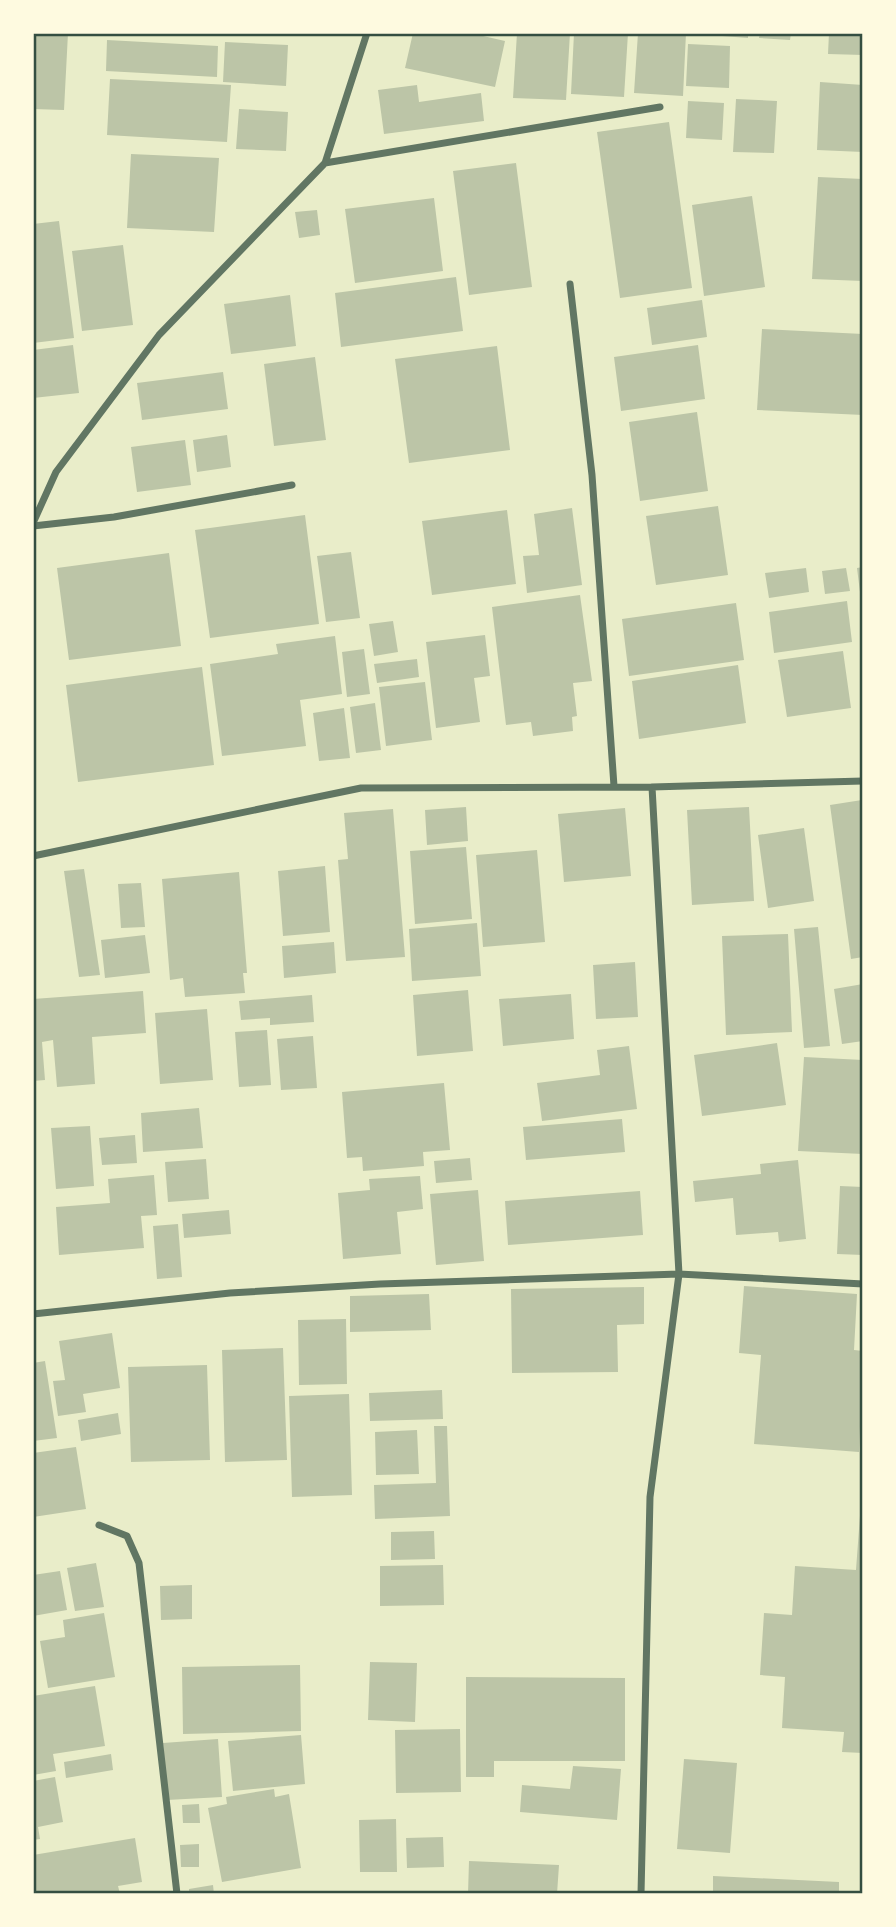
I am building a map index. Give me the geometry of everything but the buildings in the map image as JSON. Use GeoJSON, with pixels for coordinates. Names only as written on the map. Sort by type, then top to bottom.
{"type":"FeatureCollection","features":[{"type":"Feature","properties":{"kind":"street"},"geometry":{"type":"LineString","coordinates":[[292,485],[114,517],[33,525],[55,472],[159,335],[325,163],[367,33]]}},
{"type":"Feature","properties":{"kind":"street"},"geometry":{"type":"LineString","coordinates":[[325,163],[660,107]]}},
{"type":"Feature","properties":{"kind":"street"},"geometry":{"type":"LineString","coordinates":[[570,284],[592,475],[614,786]]}},
{"type":"Feature","properties":{"kind":"street"},"geometry":{"type":"LineString","coordinates":[[33,856],[361,788],[652,787],[863,781]]}},
{"type":"Feature","properties":{"kind":"street"},"geometry":{"type":"LineString","coordinates":[[641,1894],[650,1497],[679,1274],[652,787]]}},
{"type":"Feature","properties":{"kind":"street"},"geometry":{"type":"LineString","coordinates":[[33,1314],[257,1292],[679,1274],[863,1284]]}},
{"type":"Feature","properties":{"kind":"street"},"geometry":{"type":"LineString","coordinates":[[99,1525],[127,1536],[139,1563],[177,1894]]}}]}
